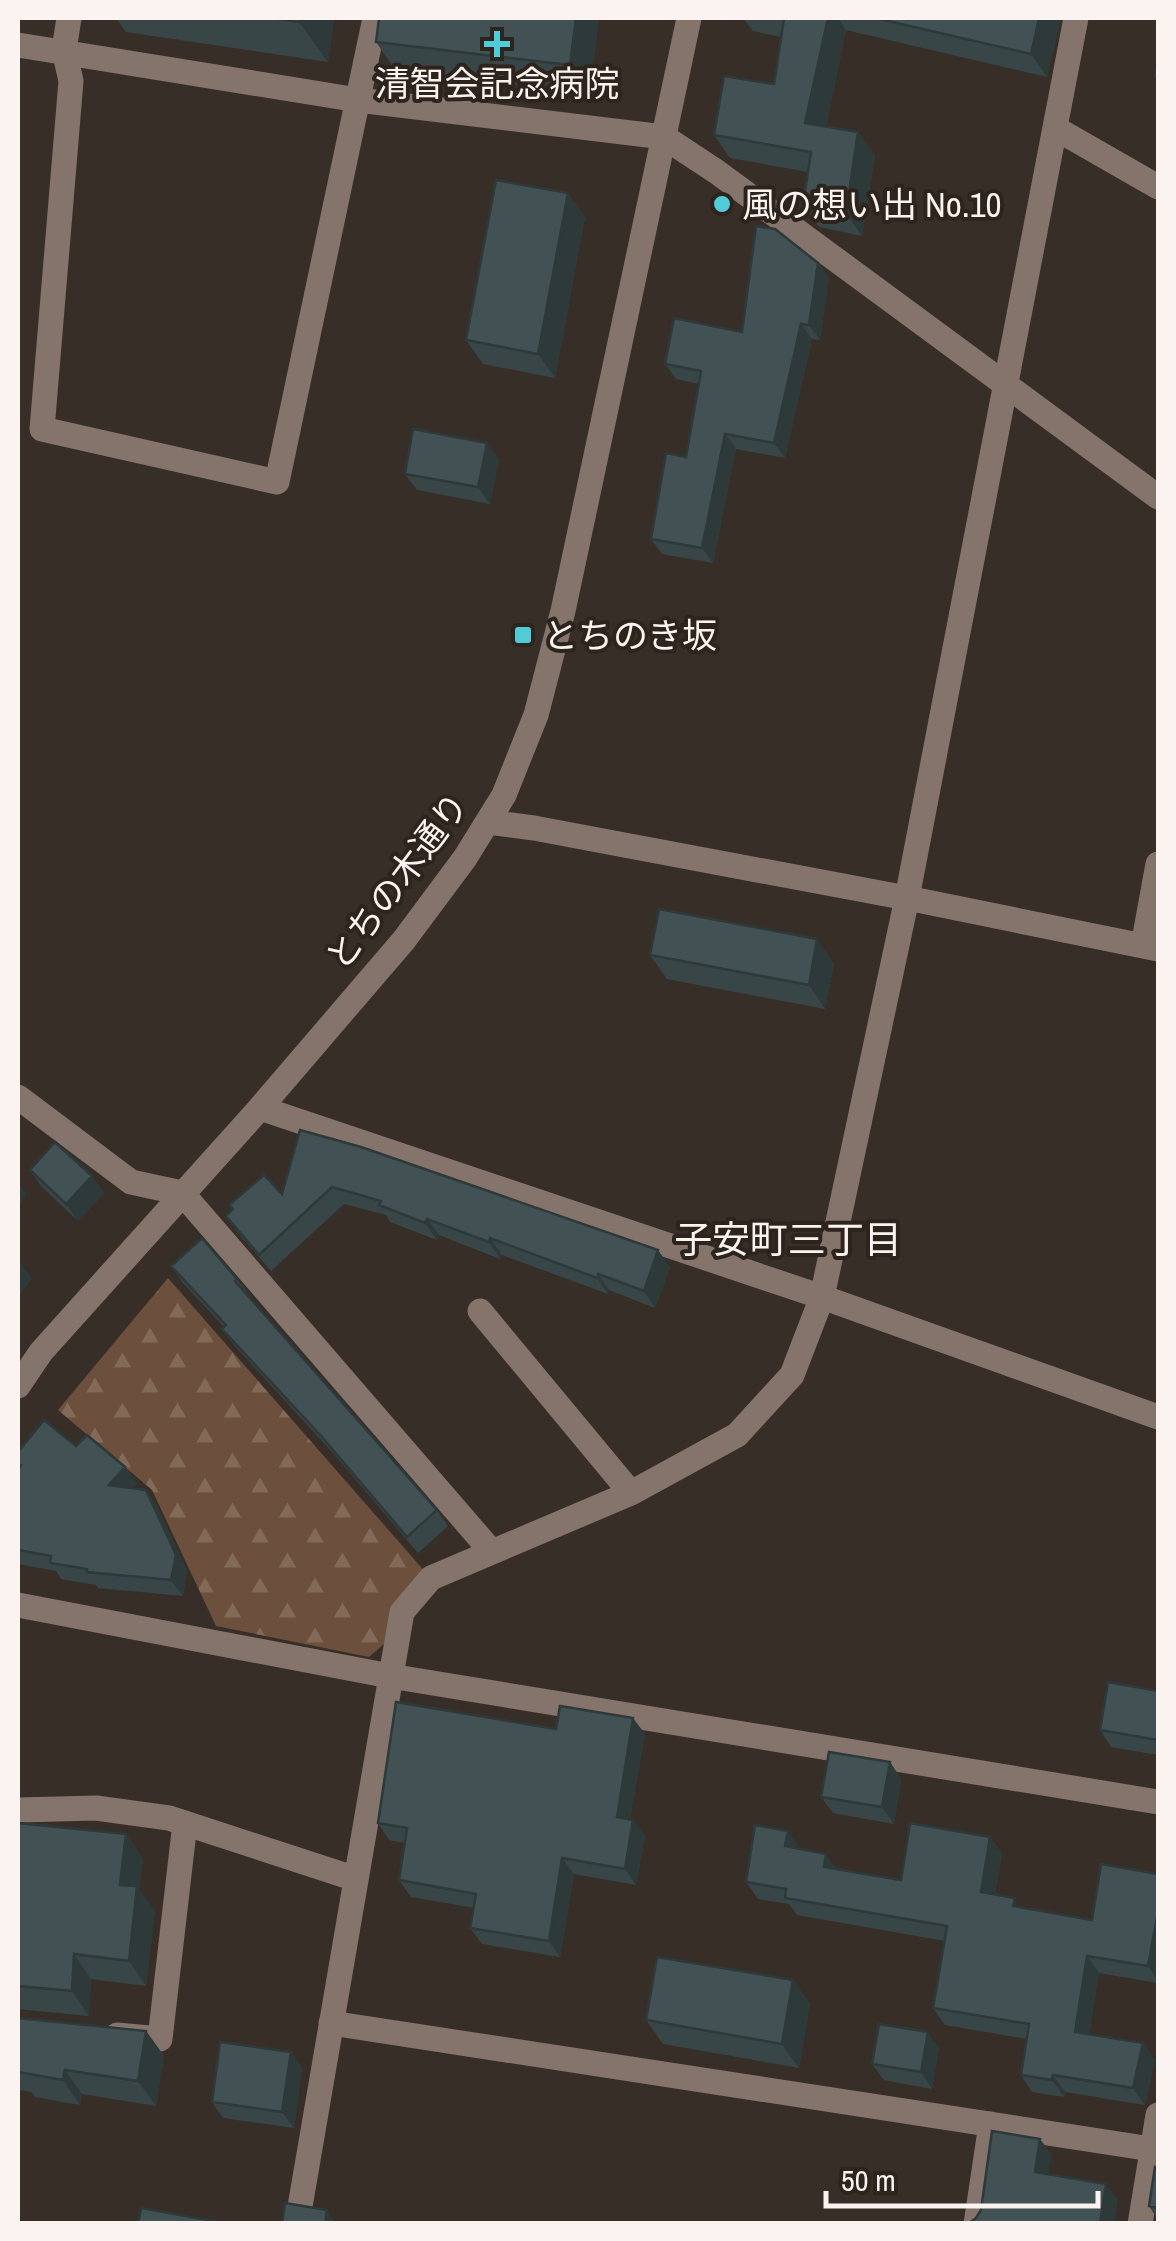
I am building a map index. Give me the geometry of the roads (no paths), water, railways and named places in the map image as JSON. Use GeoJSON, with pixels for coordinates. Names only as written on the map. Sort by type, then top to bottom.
{"type":"FeatureCollection","features":[{"type":"Feature","properties":{"kind":"street"},"geometry":{"type":"LineString","coordinates":[[69,18],[64,50],[71,81],[42,430],[277,482],[375,18]]}},
{"type":"Feature","properties":{"kind":"street","name":"とちの木通り"},"geometry":{"type":"LineString","coordinates":[[18,1386],[41,1352],[260,1108],[404,940],[504,795],[536,715],[564,611],[690,18]]}},
{"type":"Feature","properties":{"kind":"street"},"geometry":{"type":"LineString","coordinates":[[297,2224],[402,1612],[431,1578],[631,1493],[737,1435],[792,1375],[822,1297],[907,898],[1076,18]]}},
{"type":"Feature","properties":{"kind":"street"},"geometry":{"type":"LineString","coordinates":[[18,44],[358,100],[664,137],[1158,497]]}},
{"type":"Feature","properties":{"kind":"street"},"geometry":{"type":"LineString","coordinates":[[1055,128],[1158,187]]}},
{"type":"Feature","properties":{"kind":"street"},"geometry":{"type":"LineString","coordinates":[[488,822],[907,898],[1151,948],[1158,864]]}},
{"type":"Feature","properties":{"kind":"street"},"geometry":{"type":"LineString","coordinates":[[18,1097],[130,1182],[182,1193],[492,1552]]}},
{"type":"Feature","properties":{"kind":"street"},"geometry":{"type":"LineString","coordinates":[[260,1108],[822,1297],[1158,1418]]}},
{"type":"Feature","properties":{"kind":"street"},"geometry":{"type":"LineString","coordinates":[[480,1310],[631,1493]]}},
{"type":"Feature","properties":{"kind":"street"},"geometry":{"type":"LineString","coordinates":[[18,1604],[390,1676],[1158,1802]]}},
{"type":"Feature","properties":{"kind":"street"},"geometry":{"type":"LineString","coordinates":[[18,1810],[96,1808],[184,1823],[356,1879]]}},
{"type":"Feature","properties":{"kind":"street"},"geometry":{"type":"LineString","coordinates":[[89,2032],[160,2039],[184,1823]]}},
{"type":"Feature","properties":{"kind":"street"},"geometry":{"type":"LineString","coordinates":[[331,2024],[1155,2149]]}},
{"type":"Feature","properties":{"kind":"street"},"geometry":{"type":"LineString","coordinates":[[1140,2224],[1158,2115]]}},
{"type":"Feature","properties":{"kind":"street"},"geometry":{"type":"LineString","coordinates":[[976,2224],[991,2124]]}},
{"type":"Feature","properties":{"kind":"place","name":"清智会記念病院"},"geometry":{"type":"Point","coordinates":[497,44]}},
{"type":"Feature","properties":{"kind":"place","name":"風の想い出 No.10"},"geometry":{"type":"Point","coordinates":[722,204]}},
{"type":"Feature","properties":{"kind":"place","name":"とちのき坂"},"geometry":{"type":"Point","coordinates":[523,635]}},
{"type":"Feature","properties":{"kind":"district","name":"子安町三丁目"},"geometry":{"type":"Point","coordinates":[788,1239]}}]}
